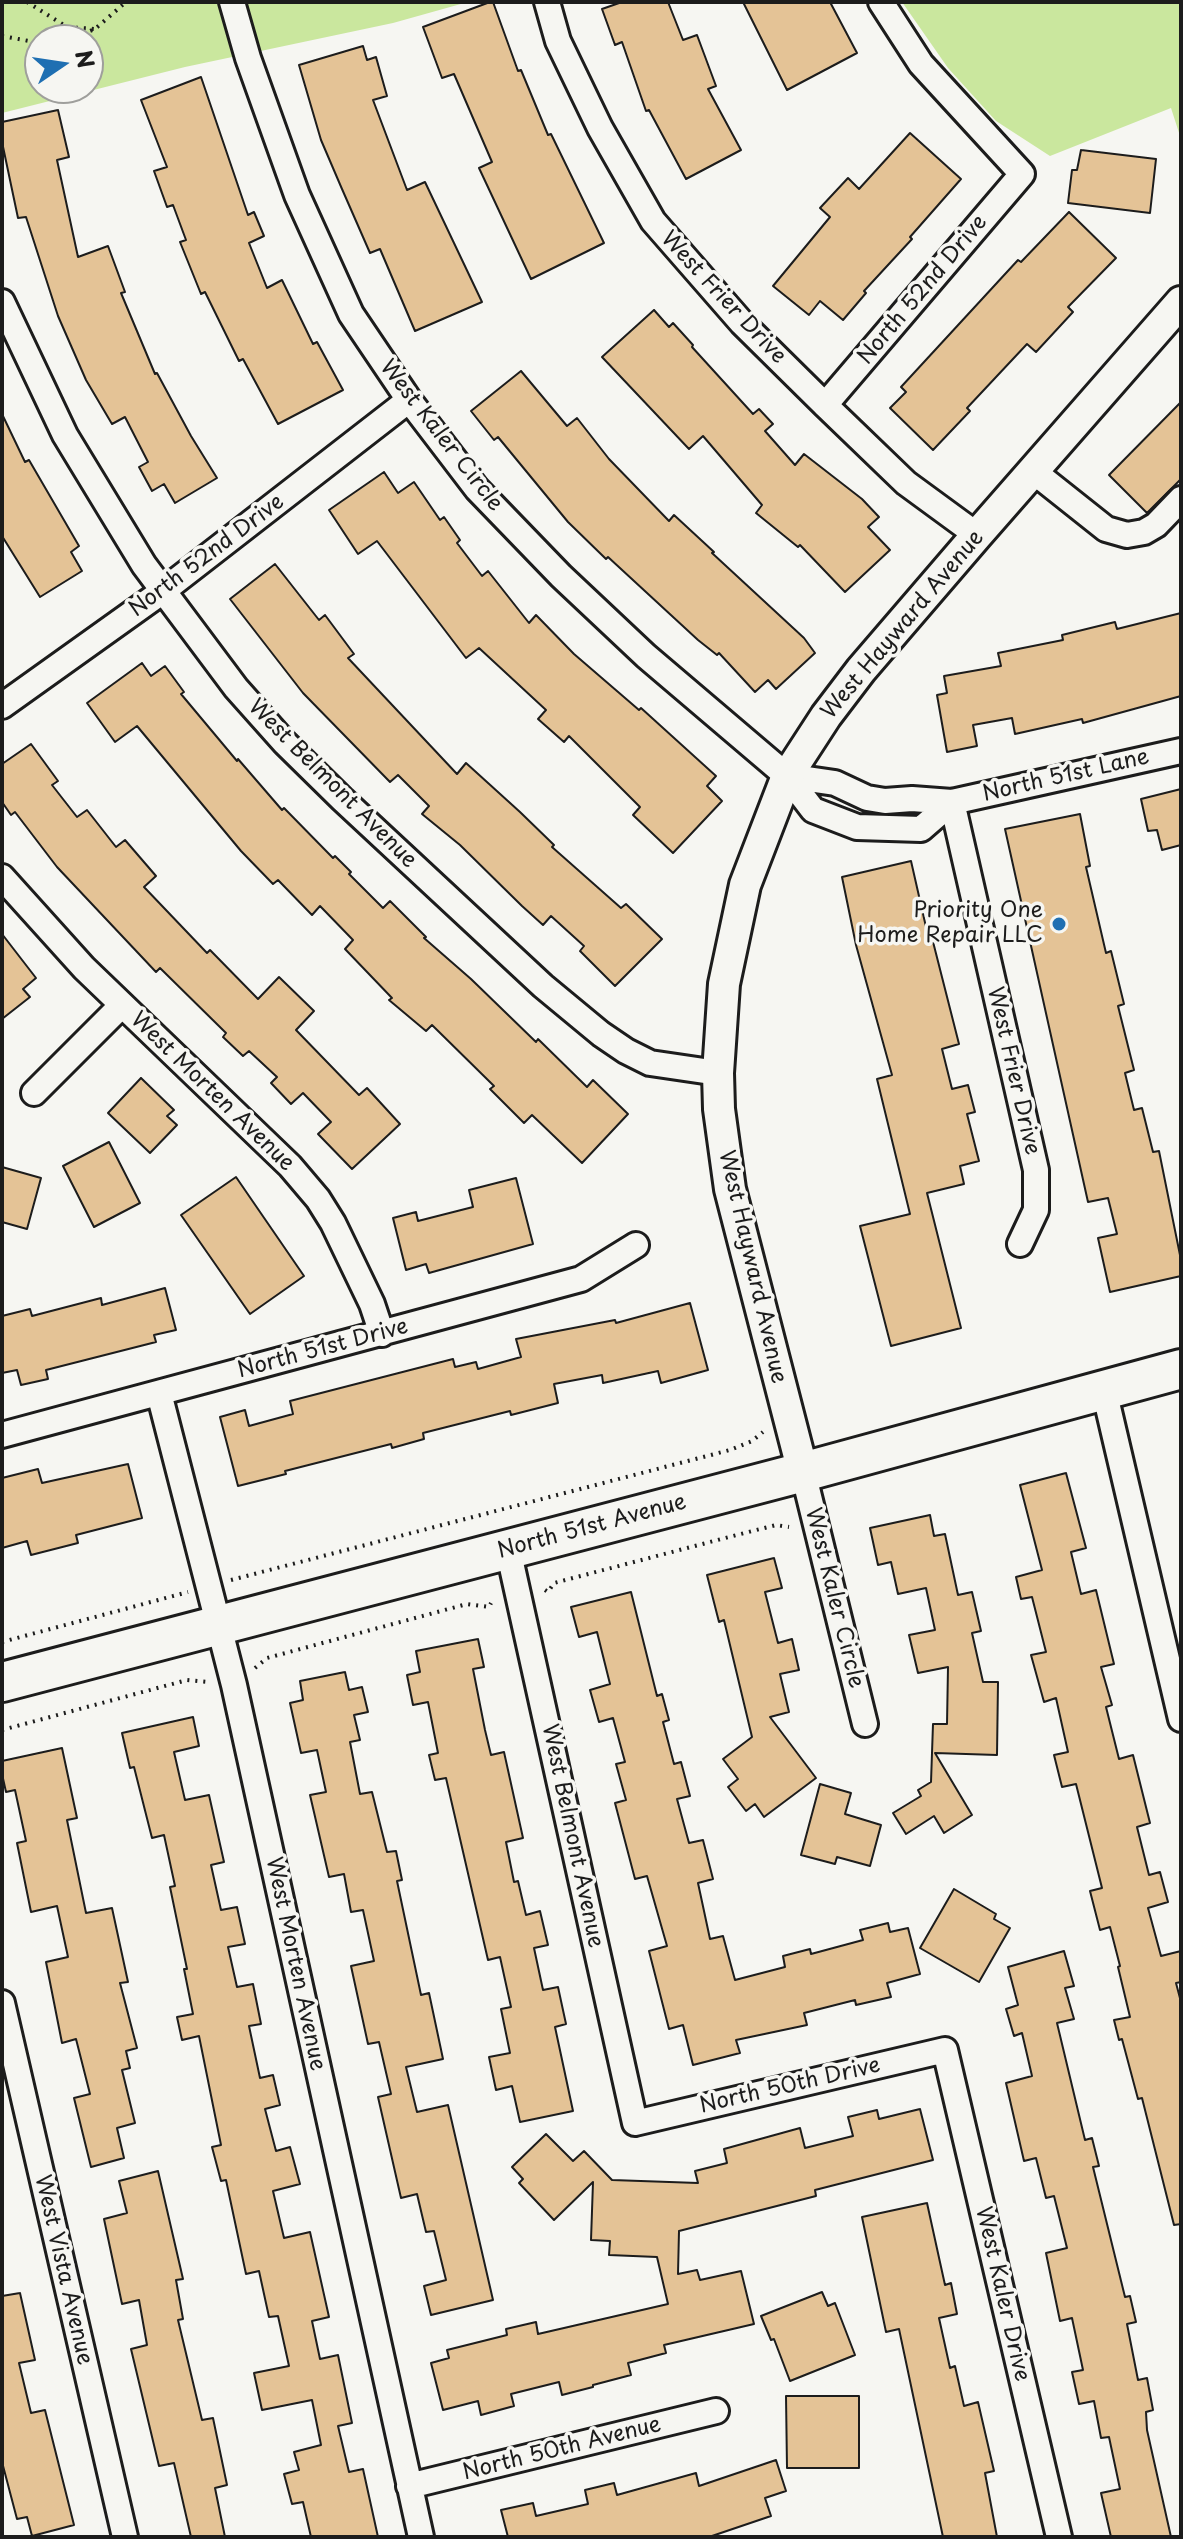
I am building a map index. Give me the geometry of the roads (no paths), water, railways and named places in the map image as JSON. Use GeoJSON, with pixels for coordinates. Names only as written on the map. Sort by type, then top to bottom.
{"type":"FeatureCollection","features":[{"type":"Feature","properties":{"kind":"main road","name":"North 51st Avenue"},"geometry":{"type":"LineString","coordinates":[[2,1682],[803,1472],[1181,1369]]}},
{"type":"Feature","properties":{"kind":"street","name":"West Kaler Circle"},"geometry":{"type":"LineString","coordinates":[[232,2],[248,58],[303,208],[351,314],[409,400],[477,489],[561,576],[721,723],[787,776]]}},
{"type":"Feature","properties":{"kind":"street","name":"West Frier Drive"},"geometry":{"type":"LineString","coordinates":[[547,2],[558,41],[600,128],[653,221],[742,323],[825,405],[906,483],[977,535]]}},
{"type":"Feature","properties":{"kind":"street","name":"North 52nd Drive"},"geometry":{"type":"LineString","coordinates":[[825,405],[1022,174],[921,64],[881,2]]}},
{"type":"Feature","properties":{"kind":"street","name":"West Belmont Avenue"},"geometry":{"type":"LineString","coordinates":[[2,302],[65,435],[106,505],[163,591],[236,688],[285,743],[543,986],[626,1051],[650,1063],[718,1073]]}},
{"type":"Feature","properties":{"kind":"street","name":"West Hayward Avenue"},"geometry":{"type":"LineString","coordinates":[[803,1472],[730,1189],[719,1109],[718,1073],[724,984],[745,885],[787,776],[826,716],[861,670],[1181,302]]}},
{"type":"Feature","properties":{"kind":"street","name":"North 52nd Drive"},"geometry":{"type":"LineString","coordinates":[[2,706],[163,591],[409,400]]}},
{"type":"Feature","properties":{"kind":"street"},"geometry":{"type":"LineString","coordinates":[[1033,471],[1106,529],[1127,535],[1144,532],[1156,525],[1181,499]]}},
{"type":"Feature","properties":{"kind":"street","name":"North 51st Lane"},"geometry":{"type":"LineString","coordinates":[[787,776],[835,783],[867,798],[885,801],[912,799],[952,802],[1181,751]]}},
{"type":"Feature","properties":{"kind":"street","name":"North 51st Lane"},"geometry":{"type":"LineString","coordinates":[[787,776],[813,810],[832,820],[857,827],[921,829],[952,802]]}},
{"type":"Feature","properties":{"kind":"street","name":"West Frier Drive"},"geometry":{"type":"LineString","coordinates":[[952,802],[1036,1170],[1036,1210],[1020,1244]]}},
{"type":"Feature","properties":{"kind":"street","name":"West Morten Avenue"},"geometry":{"type":"LineString","coordinates":[[2,877],[84,968],[290,1166],[318,1199],[351,1256],[382,1334]]}},
{"type":"Feature","properties":{"kind":"street"},"geometry":{"type":"LineString","coordinates":[[34,1093],[122,1005]]}},
{"type":"Feature","properties":{"kind":"street","name":"North 51st Drive"},"geometry":{"type":"LineString","coordinates":[[2,1435],[581,1279],[636,1245]]}},
{"type":"Feature","properties":{"kind":"street"},"geometry":{"type":"LineString","coordinates":[[1104,1390],[1181,1719]]}},
{"type":"Feature","properties":{"kind":"street","name":"West Morten Avenue"},"geometry":{"type":"LineString","coordinates":[[159,1393],[219,1624],[421,2537]]}},
{"type":"Feature","properties":{"kind":"street","name":"West Kaler Circle"},"geometry":{"type":"LineString","coordinates":[[803,1472],[865,1724]]}},
{"type":"Feature","properties":{"kind":"street","name":"West Belmont Avenue"},"geometry":{"type":"LineString","coordinates":[[508,1549],[635,2123]]}},
{"type":"Feature","properties":{"kind":"street","name":"West Vista Avenue"},"geometry":{"type":"LineString","coordinates":[[2,2003],[125,2537]]}},
{"type":"Feature","properties":{"kind":"street","name":"North 50th Drive"},"geometry":{"type":"LineString","coordinates":[[635,2123],[945,2050]]}},
{"type":"Feature","properties":{"kind":"street","name":"West Kaler Drive"},"geometry":{"type":"LineString","coordinates":[[945,2050],[1059,2537]]}},
{"type":"Feature","properties":{"kind":"street","name":"North 50th Avenue"},"geometry":{"type":"LineString","coordinates":[[409,2486],[716,2411]]}},
{"type":"Feature","properties":{"kind":"place","name":"Priority One Home Repair LLC"},"geometry":{"type":"Point","coordinates":[1059,924]}}]}
